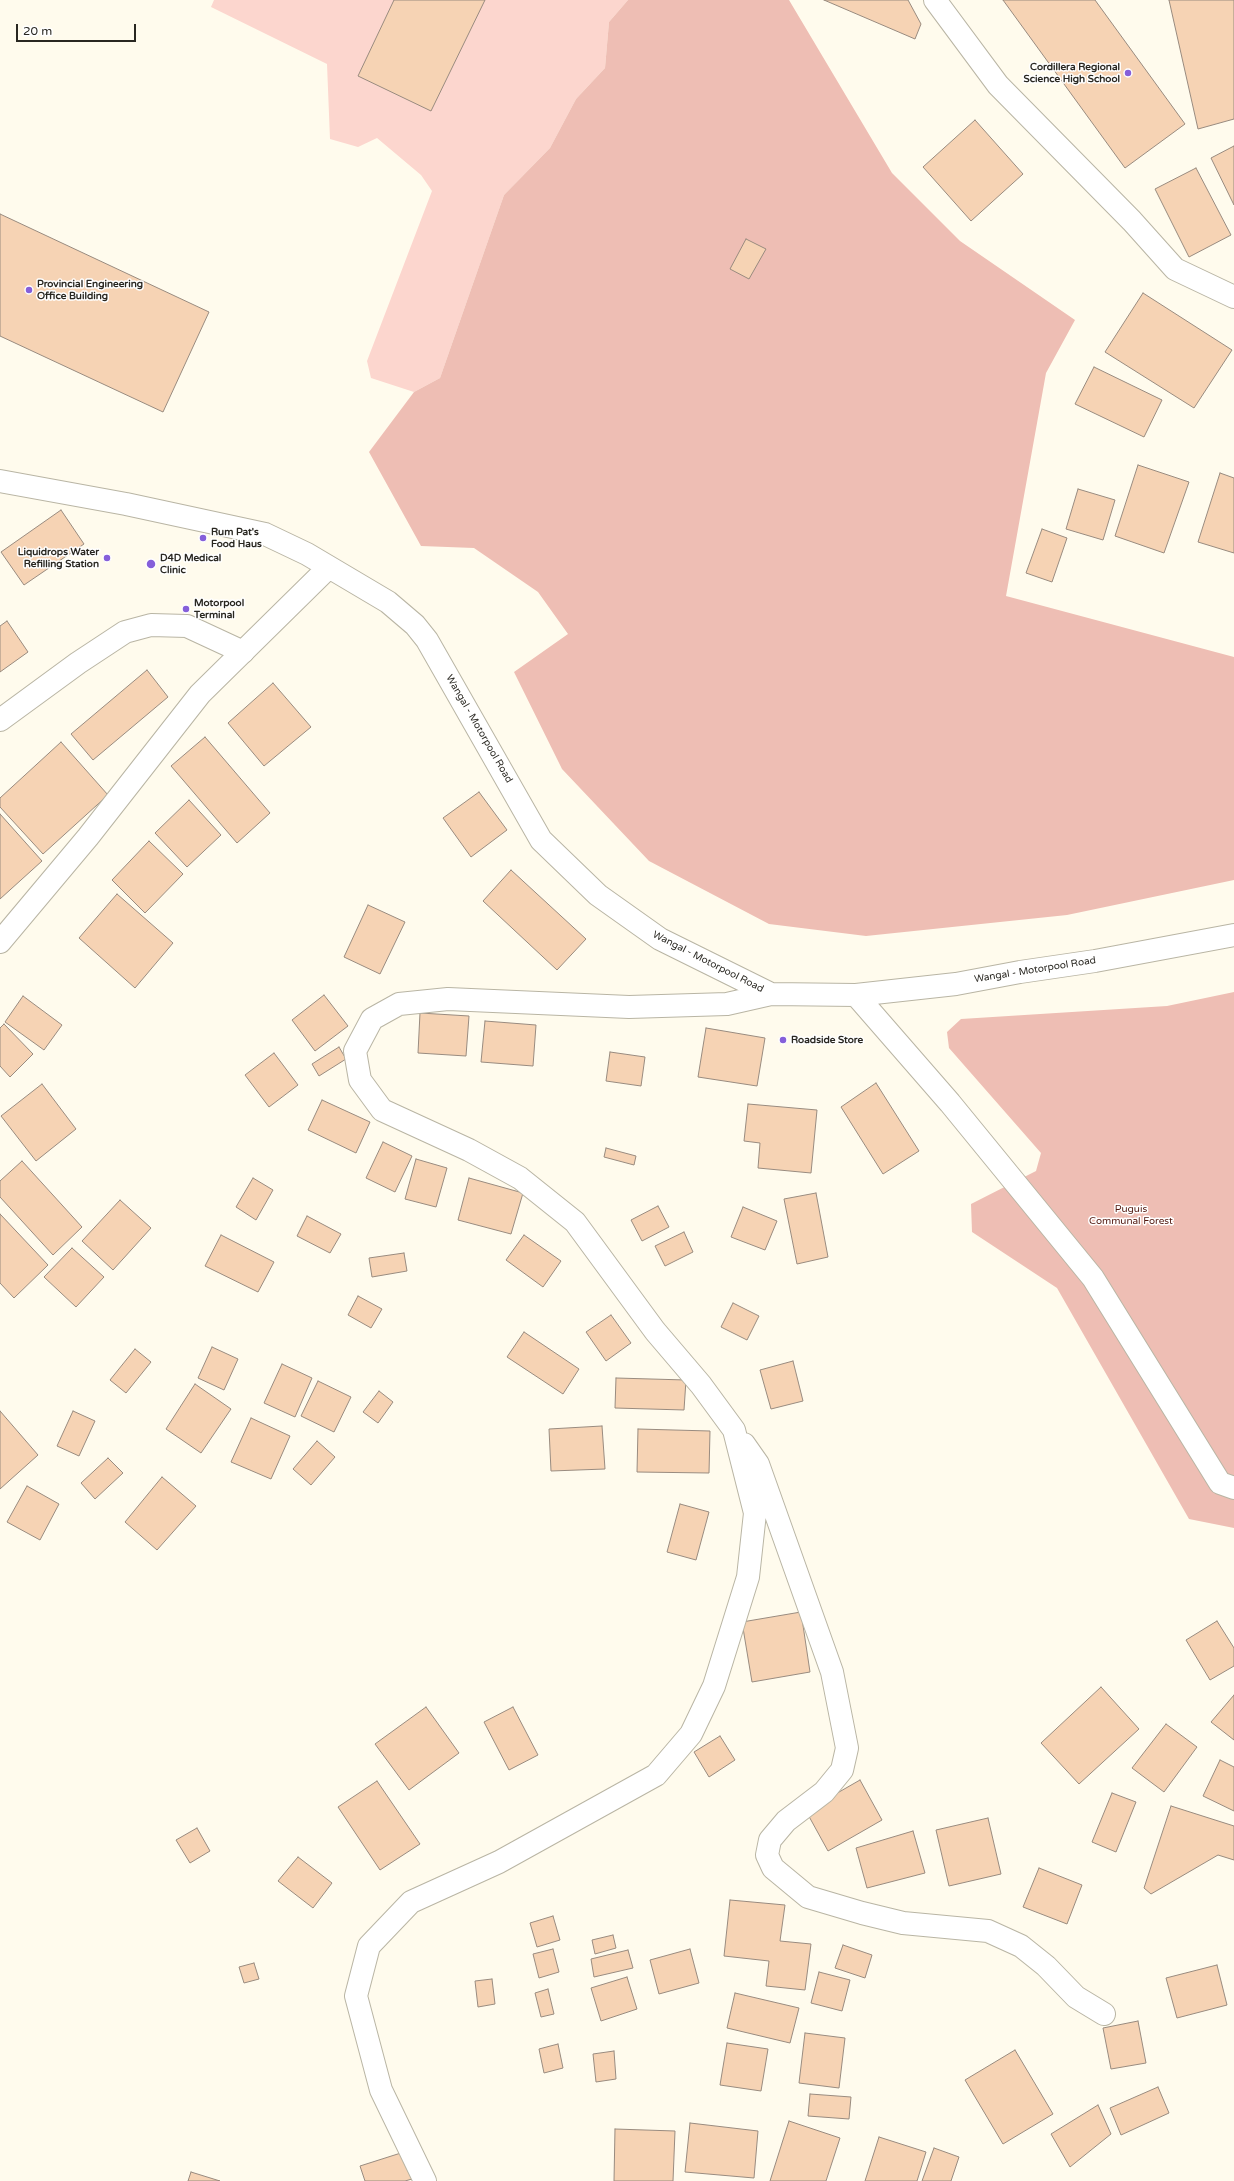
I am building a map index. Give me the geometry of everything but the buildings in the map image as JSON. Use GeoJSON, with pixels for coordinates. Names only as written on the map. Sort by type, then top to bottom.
{"type":"FeatureCollection","features":[{"type":"Feature","properties":{"kind":"street"},"geometry":{"type":"LineString","coordinates":[[934,0],[998,85],[1132,221],[1176,269],[1234,297]]}},
{"type":"Feature","properties":{"kind":"street","name":"Wangal - Motorpool Road"},"geometry":{"type":"LineString","coordinates":[[0,481],[126,504],[265,534],[306,554],[388,602],[414,624],[427,640],[541,840],[598,895],[660,939],[771,994],[856,995],[956,984],[1020,972],[1095,961],[1234,934]]}},
{"type":"Feature","properties":{"kind":"street"},"geometry":{"type":"LineString","coordinates":[[0,942],[88,837],[200,694],[328,568]]}},
{"type":"Feature","properties":{"kind":"street"},"geometry":{"type":"LineString","coordinates":[[0,720],[78,663],[125,632],[132,630],[151,625],[187,626],[243,652]]}},
{"type":"Feature","properties":{"kind":"street"},"geometry":{"type":"LineString","coordinates":[[771,994],[727,1004],[629,1007],[448,999],[399,1004],[372,1019],[355,1051],[360,1080],[382,1110],[468,1150],[520,1178],[575,1222],[655,1332],[701,1385],[758,1464],[832,1672],[847,1748],[842,1770],[838,1776],[824,1792],[786,1821],[770,1840],[767,1856],[773,1868],[808,1897],[862,1913],[903,1923],[988,1930],[1021,1946],[1046,1966],[1076,1997],[1104,2014]]}},
{"type":"Feature","properties":{"kind":"street"},"geometry":{"type":"LineString","coordinates":[[856,995],[950,1103],[1093,1278],[1220,1483],[1234,1488]]}},
{"type":"Feature","properties":{"kind":"street"},"geometry":{"type":"LineString","coordinates":[[425,2181],[381,2090],[356,1996],[369,1946],[411,1902],[499,1862],[656,1775],[692,1734],[714,1686],[748,1577],[755,1514],[734,1430]]}},
{"type":"Feature","properties":{"kind":"shaded area"},"geometry":{"type":"Polygon","coordinates":[[[214,0],[628,0],[609,22],[605,68],[576,99],[550,148],[504,195],[440,378],[414,392],[371,378],[367,361],[432,191],[421,175],[377,138],[358,147],[330,139],[327,64],[211,7],[214,0]]]}},
{"type":"Feature","properties":{"kind":"green space"},"geometry":{"type":"Polygon","coordinates":[[[628,0],[789,0],[892,173],[960,241],[1075,320],[1046,373],[1006,596],[1234,657],[1234,880],[1067,915],[866,936],[769,924],[649,861],[562,769],[514,672],[568,634],[538,592],[474,548],[421,546],[369,452],[414,392],[440,378],[504,195],[550,148],[576,99],[605,68],[609,22],[628,0]]]}},
{"type":"Feature","properties":{"kind":"green space","name":"Puguis Communal Forest"},"geometry":{"type":"Polygon","coordinates":[[[1234,992],[1234,1528],[1189,1519],[1057,1288],[972,1232],[971,1204],[1036,1171],[1041,1153],[949,1048],[947,1032],[961,1019],[1167,1006],[1234,992]]]}},
{"type":"Feature","properties":{"kind":"place","name":"Cordillera Regional Science High School"},"geometry":{"type":"Point","coordinates":[1128,73]}},
{"type":"Feature","properties":{"kind":"place","name":"Provincial Engineering Office Building"},"geometry":{"type":"Point","coordinates":[29,290]}},
{"type":"Feature","properties":{"kind":"place","name":"Rum Pat's Food Haus"},"geometry":{"type":"Point","coordinates":[203,538]}},
{"type":"Feature","properties":{"kind":"place","name":"Liquidrops Water Refilling Station"},"geometry":{"type":"Point","coordinates":[107,558]}},
{"type":"Feature","properties":{"kind":"place","name":"D4D Medical Clinic"},"geometry":{"type":"Point","coordinates":[151,564]}},
{"type":"Feature","properties":{"kind":"place","name":"Motorpool Terminal"},"geometry":{"type":"Point","coordinates":[186,609]}},
{"type":"Feature","properties":{"kind":"place","name":"Roadside Store"},"geometry":{"type":"Point","coordinates":[783,1040]}}]}
